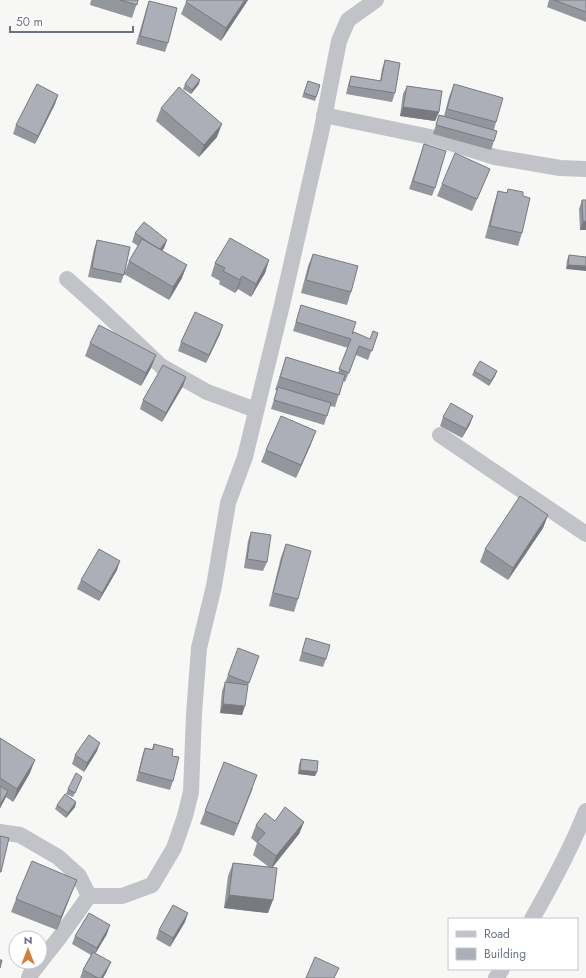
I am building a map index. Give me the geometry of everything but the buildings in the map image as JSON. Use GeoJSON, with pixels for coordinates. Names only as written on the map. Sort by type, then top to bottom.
{"type":"FeatureCollection","features":[{"type":"Feature","properties":{"kind":"street"},"geometry":{"type":"LineString","coordinates":[[89,896],[122,896],[152,885],[174,848],[185,816],[191,792],[194,714],[199,648],[214,586],[228,503],[245,457],[282,305],[340,41],[348,20],[376,0]]}},
{"type":"Feature","properties":{"kind":"street"},"geometry":{"type":"LineString","coordinates":[[324,115],[434,138],[495,157],[560,168],[586,169]]}},
{"type":"Feature","properties":{"kind":"street"},"geometry":{"type":"LineString","coordinates":[[67,279],[161,366],[207,392],[256,410]]}},
{"type":"Feature","properties":{"kind":"street"},"geometry":{"type":"LineString","coordinates":[[440,435],[586,534]]}},
{"type":"Feature","properties":{"kind":"street"},"geometry":{"type":"LineString","coordinates":[[533,918],[572,844],[586,811]]}},
{"type":"Feature","properties":{"kind":"street"},"geometry":{"type":"LineString","coordinates":[[0,832],[20,835],[58,857],[80,876],[89,896]]}},
{"type":"Feature","properties":{"kind":"street"},"geometry":{"type":"LineString","coordinates":[[48,951],[89,896]]}}]}
